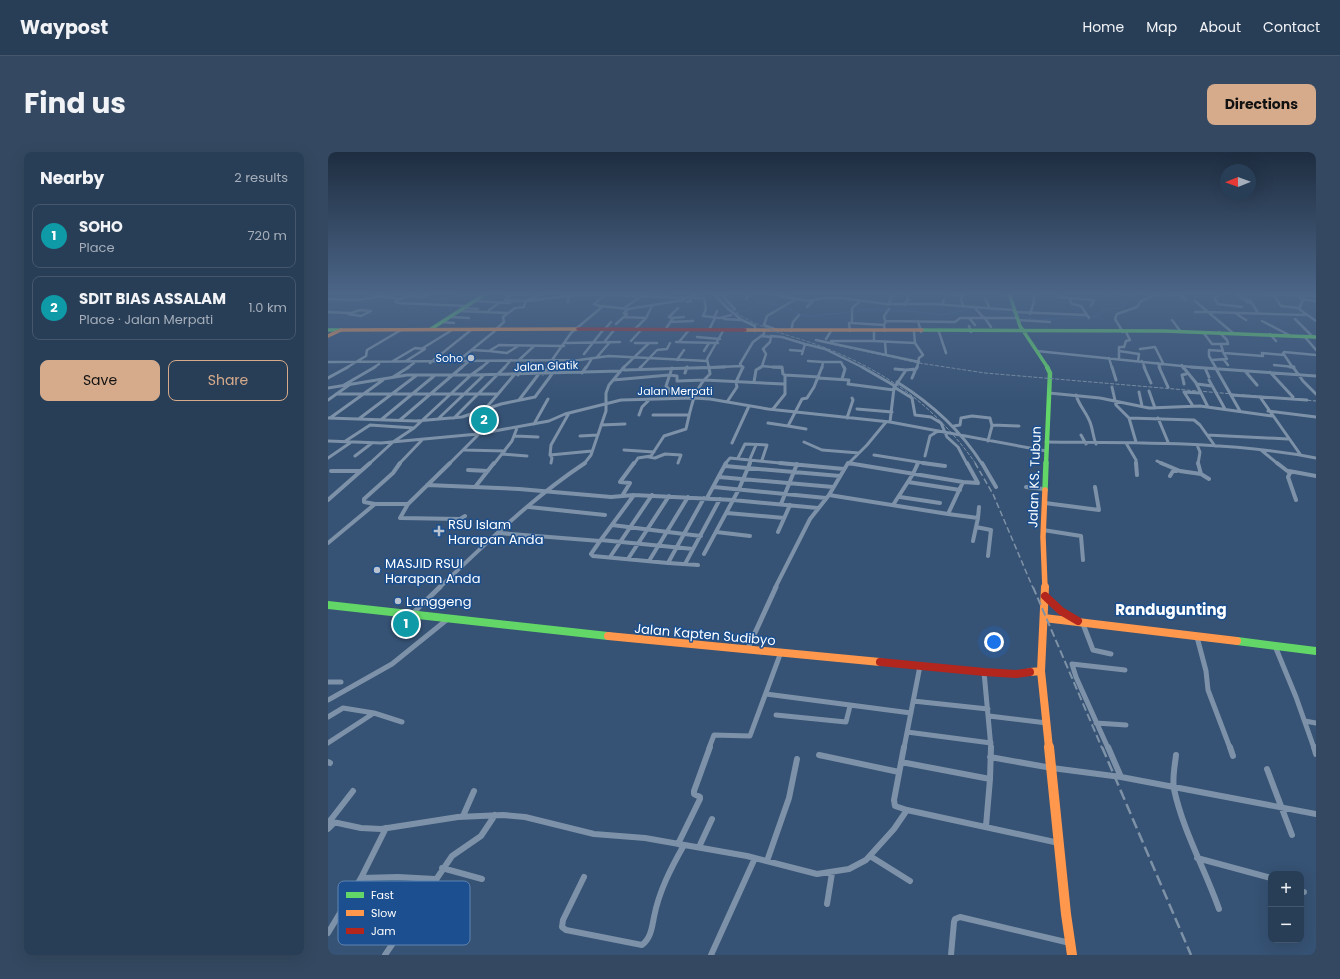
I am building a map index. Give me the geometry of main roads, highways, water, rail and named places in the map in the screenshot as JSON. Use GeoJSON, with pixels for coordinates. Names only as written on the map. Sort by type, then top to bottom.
{"type":"FeatureCollection","features":[{"type":"Feature","properties":{"kind":"main road"},"geometry":{"type":"LineString","coordinates":[[328,336],[340,330]]}},
{"type":"Feature","properties":{"kind":"main road"},"geometry":{"type":"LineString","coordinates":[[716,330],[755,331],[763,333],[786,330]]}},
{"type":"Feature","properties":{"kind":"main road"},"geometry":{"type":"LineString","coordinates":[[809,330],[876,330]]}},
{"type":"Feature","properties":{"kind":"main road"},"geometry":{"type":"LineString","coordinates":[[903,330],[914,332],[955,330]]}},
{"type":"Feature","properties":{"kind":"main road"},"geometry":{"type":"LineString","coordinates":[[996,330],[1022,332],[1219,332],[1315,337]]}},
{"type":"Feature","properties":{"kind":"main road","name":"Jalan KS. Tubun"},"geometry":{"type":"LineString","coordinates":[[1022,332],[1048,366],[1050,374],[1044,489],[1045,503],[1043,530],[1045,596],[1041,671]]}},
{"type":"Feature","properties":{"kind":"main road"},"geometry":{"type":"LineString","coordinates":[[1045,596],[1061,612],[1082,624]]}},
{"type":"Feature","properties":{"kind":"main road","name":"Jalan Kapten Sudibyo"},"geometry":{"type":"LineString","coordinates":[[329,606],[629,638],[748,648],[984,672],[1016,674],[1041,671]]}},
{"type":"Feature","properties":{"kind":"main road"},"geometry":{"type":"LineString","coordinates":[[1044,618],[1082,624],[1316,651]]}},
{"type":"Feature","properties":{"kind":"main road"},"geometry":{"type":"LineString","coordinates":[[1041,671],[1072,955]]}},
{"type":"Feature","properties":{"kind":"railway"},"geometry":{"type":"LineString","coordinates":[[774,330],[812,343],[847,357],[889,380],[909,394],[944,425],[976,464]]}},
{"type":"Feature","properties":{"kind":"railway"},"geometry":{"type":"LineString","coordinates":[[822,342],[919,363],[985,373],[1316,401]]}},
{"type":"Feature","properties":{"kind":"railway"},"geometry":{"type":"LineString","coordinates":[[975,463],[993,494],[1033,588]]}},
{"type":"Feature","properties":{"kind":"railway"},"geometry":{"type":"LineString","coordinates":[[1033,587],[1102,748]]}},
{"type":"Feature","properties":{"kind":"railway"},"geometry":{"type":"LineString","coordinates":[[1102,747],[1191,955]]}},
{"type":"Feature","properties":{"kind":"place","name":"Soho"},"geometry":{"type":"Point","coordinates":[471,358]}},
{"type":"Feature","properties":{"kind":"place","name":"SDIT BIAS ASSALAM"},"geometry":{"type":"Point","coordinates":[484,420]}},
{"type":"Feature","properties":{"kind":"place","name":"RSU Islam Harapan Anda"},"geometry":{"type":"Point","coordinates":[439,531]}},
{"type":"Feature","properties":{"kind":"place","name":"MASJID RSUI Harapan Anda"},"geometry":{"type":"Point","coordinates":[377,570]}},
{"type":"Feature","properties":{"kind":"place","name":"Langgeng"},"geometry":{"type":"Point","coordinates":[398,601]}},
{"type":"Feature","properties":{"kind":"place","name":"SOHO"},"geometry":{"type":"Point","coordinates":[406,624]}},
{"type":"Feature","properties":{"kind":"district","name":"Randugunting"},"geometry":{"type":"Point","coordinates":[1171,610]}}]}
